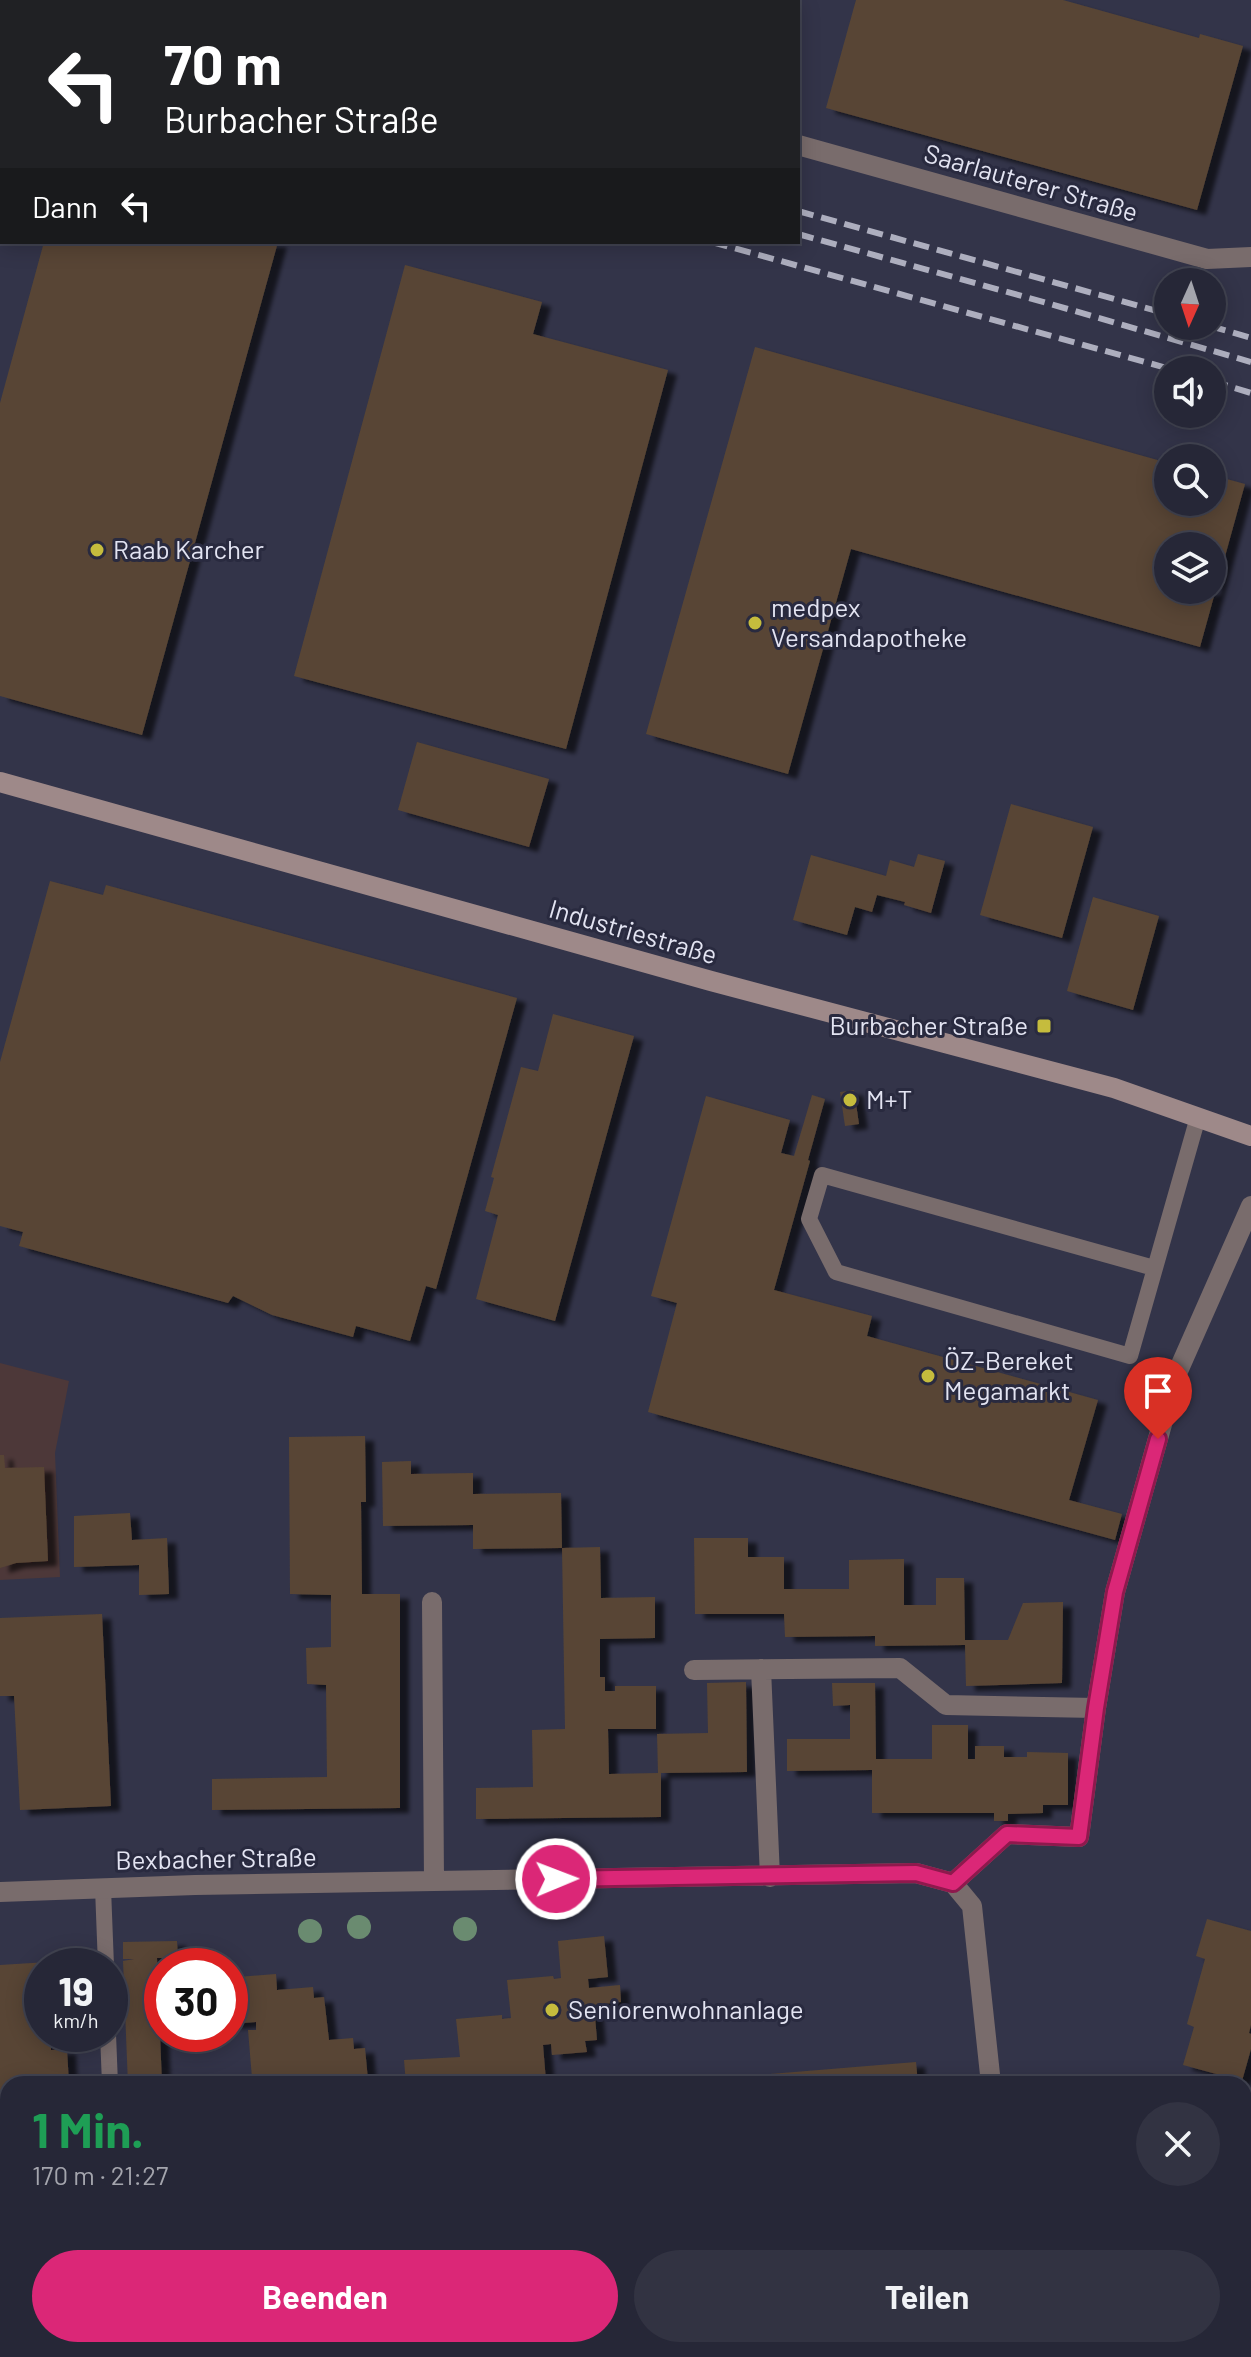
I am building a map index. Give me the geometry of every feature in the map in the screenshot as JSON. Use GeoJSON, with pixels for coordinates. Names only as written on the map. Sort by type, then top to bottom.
{"type":"FeatureCollection","features":[{"type":"Feature","properties":{"kind":"street","name":"Saarlauterer Straße"},"geometry":{"type":"LineString","coordinates":[[800,146],[1207,259],[1251,257]]}},
{"type":"Feature","properties":{"kind":"street","name":"Industriestraße"},"geometry":{"type":"LineString","coordinates":[[0,782],[711,981],[1114,1088],[1251,1136]]}},
{"type":"Feature","properties":{"kind":"street"},"geometry":{"type":"LineString","coordinates":[[990,2076],[972,1906],[953,1883],[1007,1834],[1079,1837],[1115,1592],[1175,1378],[1251,1206]]}},
{"type":"Feature","properties":{"kind":"street"},"geometry":{"type":"LineString","coordinates":[[432,1602],[434,1881]]}},
{"type":"Feature","properties":{"kind":"street"},"geometry":{"type":"LineString","coordinates":[[694,1670],[900,1668],[946,1705],[1096,1708]]}},
{"type":"Feature","properties":{"kind":"street"},"geometry":{"type":"LineString","coordinates":[[761,1669],[770,1877]]}},
{"type":"Feature","properties":{"kind":"street","name":"Bexbacher Straße"},"geometry":{"type":"LineString","coordinates":[[0,1892],[916,1873],[953,1883]]}},
{"type":"Feature","properties":{"kind":"lane"},"geometry":{"type":"LineString","coordinates":[[1154,1268],[822,1175],[809,1219],[836,1272],[1130,1356],[1198,1117]]}},
{"type":"Feature","properties":{"kind":"lane"},"geometry":{"type":"LineString","coordinates":[[103,1888],[105,1948]]}},
{"type":"Feature","properties":{"kind":"lane"},"geometry":{"type":"LineString","coordinates":[[109,2052],[110,2076]]}},
{"type":"Feature","properties":{"kind":"shaded area"},"geometry":{"type":"Polygon","coordinates":[[[0,1363],[69,1381],[55,1453],[60,1577],[0,1580],[0,1363]]]}},
{"type":"Feature","properties":{"kind":"building"},"geometry":{"type":"Polygon","coordinates":[[[856,0],[1063,0],[1199,38],[1200,34],[1243,46],[1197,210],[826,108],[856,0]]]}},
{"type":"Feature","properties":{"kind":"building","name":"Raab Karcher"},"geometry":{"type":"Polygon","coordinates":[[[43,244],[277,244],[142,735],[0,696],[0,403],[43,244]]]}},
{"type":"Feature","properties":{"kind":"building"},"geometry":{"type":"Polygon","coordinates":[[[405,265],[542,302],[533,334],[668,370],[566,749],[294,676],[405,265]]]}},
{"type":"Feature","properties":{"kind":"building"},"geometry":{"type":"Polygon","coordinates":[[[755,347],[1154,459],[1154,516],[1226,516],[1226,479],[1245,484],[1226,553],[1226,532],[1154,532],[1154,604],[1212,604],[1200,647],[851,549],[788,774],[646,734],[755,347]]]}},
{"type":"Feature","properties":{"kind":"building"},"geometry":{"type":"Polygon","coordinates":[[[417,742],[549,779],[529,847],[398,810],[417,742]]]}},
{"type":"Feature","properties":{"kind":"building"},"geometry":{"type":"Polygon","coordinates":[[[1011,804],[1093,827],[1062,938],[980,915],[1011,804]]]}},
{"type":"Feature","properties":{"kind":"building"},"geometry":{"type":"Polygon","coordinates":[[[918,854],[945,861],[931,913],[877,895],[872,912],[855,907],[847,935],[793,920],[811,855],[886,876],[890,860],[914,867],[918,854]]]}},
{"type":"Feature","properties":{"kind":"building"},"geometry":{"type":"Polygon","coordinates":[[[50,881],[103,895],[106,885],[517,998],[436,1289],[426,1286],[410,1341],[356,1326],[353,1337],[272,1315],[233,1296],[228,1303],[19,1246],[23,1232],[0,1226],[0,1062],[50,881]]]}},
{"type":"Feature","properties":{"kind":"building"},"geometry":{"type":"Polygon","coordinates":[[[1093,897],[1159,916],[1133,1010],[1067,991],[1093,897]]]}},
{"type":"Feature","properties":{"kind":"building"},"geometry":{"type":"Polygon","coordinates":[[[553,1014],[634,1036],[555,1321],[476,1299],[498,1215],[485,1211],[494,1178],[491,1177],[521,1067],[538,1071],[553,1014]]]}},
{"type":"Feature","properties":{"kind":"building"},"geometry":{"type":"Polygon","coordinates":[[[854,1090],[859,1124],[845,1126],[840,1092],[854,1090]]]}},
{"type":"Feature","properties":{"kind":"building"},"geometry":{"type":"Polygon","coordinates":[[[812,1095],[825,1099],[774,1290],[872,1316],[867,1336],[1098,1400],[1069,1500],[1122,1514],[1115,1540],[648,1412],[677,1303],[651,1296],[706,1096],[790,1120],[781,1153],[794,1156],[812,1095]]]}},
{"type":"Feature","properties":{"kind":"building"},"geometry":{"type":"Polygon","coordinates":[[[365,1436],[366,1502],[361,1502],[362,1594],[400,1594],[400,1808],[212,1810],[212,1779],[327,1777],[326,1685],[307,1684],[306,1648],[331,1647],[331,1595],[290,1594],[289,1437],[365,1436]]]}},
{"type":"Feature","properties":{"kind":"building"},"geometry":{"type":"Polygon","coordinates":[[[0,1455],[4,1455],[5,1468],[44,1467],[48,1561],[16,1563],[0,1568],[0,1455]]]}},
{"type":"Feature","properties":{"kind":"building"},"geometry":{"type":"Polygon","coordinates":[[[411,1461],[411,1474],[473,1473],[473,1494],[561,1493],[562,1548],[473,1549],[473,1525],[383,1526],[382,1462],[411,1461]]]}},
{"type":"Feature","properties":{"kind":"building"},"geometry":{"type":"Polygon","coordinates":[[[130,1513],[132,1540],[167,1538],[169,1594],[139,1595],[139,1565],[74,1567],[74,1516],[130,1513]]]}},
{"type":"Feature","properties":{"kind":"building"},"geometry":{"type":"Polygon","coordinates":[[[694,1538],[748,1538],[748,1557],[784,1557],[784,1589],[849,1589],[849,1560],[904,1559],[904,1605],[936,1605],[936,1578],[964,1578],[965,1640],[1008,1640],[1023,1603],[1063,1602],[1062,1683],[966,1686],[965,1645],[875,1646],[875,1636],[785,1637],[784,1614],[695,1614],[694,1538]]]}},
{"type":"Feature","properties":{"kind":"building"},"geometry":{"type":"Polygon","coordinates":[[[600,1547],[601,1598],[655,1597],[655,1638],[600,1639],[600,1677],[605,1677],[605,1691],[615,1691],[615,1686],[656,1686],[656,1729],[608,1729],[609,1774],[658,1773],[657,1734],[708,1733],[707,1683],[746,1682],[747,1772],[661,1773],[661,1817],[476,1819],[476,1788],[533,1787],[532,1730],[565,1729],[562,1548],[600,1547]]]}},
{"type":"Feature","properties":{"kind":"building"},"geometry":{"type":"Polygon","coordinates":[[[102,1614],[111,1806],[20,1810],[14,1696],[0,1696],[0,1618],[102,1614]]]}},
{"type":"Feature","properties":{"kind":"building"},"geometry":{"type":"Polygon","coordinates":[[[832,1683],[875,1683],[876,1759],[932,1759],[932,1725],[968,1725],[968,1759],[975,1759],[975,1746],[1004,1746],[1004,1757],[1027,1757],[1027,1752],[1068,1753],[1068,1805],[1043,1805],[1043,1813],[1008,1814],[1008,1821],[994,1821],[994,1813],[872,1813],[872,1770],[787,1771],[787,1739],[850,1739],[850,1705],[833,1706],[832,1683]]]}},
{"type":"Feature","properties":{"kind":"building"},"geometry":{"type":"Polygon","coordinates":[[[1207,1919],[1251,1931],[1251,2049],[1243,2076],[1224,2076],[1183,2065],[1194,2027],[1187,2024],[1205,1959],[1196,1956],[1207,1919]]]}},
{"type":"Feature","properties":{"kind":"building","name":"Seniorenwohnanlage"},"geometry":{"type":"Polygon","coordinates":[[[604,1936],[608,1977],[588,1979],[589,1988],[620,1985],[621,2002],[594,2005],[597,2040],[585,2041],[587,2052],[552,2055],[551,2044],[543,2045],[546,2076],[405,2076],[404,2060],[460,2057],[456,2019],[502,2015],[502,2019],[511,2018],[507,1980],[561,1978],[558,1941],[604,1936]]]}},
{"type":"Feature","properties":{"kind":"building"},"geometry":{"type":"Polygon","coordinates":[[[177,1941],[177,1948],[144,1948],[144,2052],[161,2052],[162,2076],[128,2076],[128,1960],[134,1959],[128,1959],[128,1948],[123,1948],[123,1942],[177,1941]]]}},
{"type":"Feature","properties":{"kind":"building"},"geometry":{"type":"Polygon","coordinates":[[[24,1964],[24,2052],[67,2052],[69,2076],[0,2076],[0,1965],[24,1964]]]}},
{"type":"Feature","properties":{"kind":"building"},"geometry":{"type":"Polygon","coordinates":[[[276,1974],[277,1990],[313,1987],[314,1998],[324,1997],[329,2040],[353,2038],[354,2049],[365,2048],[368,2076],[252,2076],[248,2030],[256,2030],[256,2022],[248,2023],[248,1976],[276,1974]]]}},
{"type":"Feature","properties":{"kind":"building"},"geometry":{"type":"Polygon","coordinates":[[[916,2062],[917,2076],[747,2076],[916,2062]]]}},
{"type":"Feature","properties":{"kind":"railway"},"geometry":{"type":"LineString","coordinates":[[800,212],[1154,310]]}},
{"type":"Feature","properties":{"kind":"railway"},"geometry":{"type":"LineString","coordinates":[[800,235],[1251,362]]}},
{"type":"Feature","properties":{"kind":"railway"},"geometry":{"type":"LineString","coordinates":[[719,244],[1154,364]]}},
{"type":"Feature","properties":{"kind":"railway"},"geometry":{"type":"LineString","coordinates":[[1226,331],[1251,338]]}},
{"type":"Feature","properties":{"kind":"railway"},"geometry":{"type":"LineString","coordinates":[[1226,385],[1251,393]]}},
{"type":"Feature","properties":{"kind":"place","name":"Raab Karcher"},"geometry":{"type":"Point","coordinates":[97,550]}},
{"type":"Feature","properties":{"kind":"place","name":"medpex Versandapotheke"},"geometry":{"type":"Point","coordinates":[755,623]}},
{"type":"Feature","properties":{"kind":"place","name":"Burbacher Straße"},"geometry":{"type":"Point","coordinates":[1044,1026]}},
{"type":"Feature","properties":{"kind":"place","name":"M+T"},"geometry":{"type":"Point","coordinates":[850,1100]}},
{"type":"Feature","properties":{"kind":"place","name":"ÖZ-Bereket Megamarkt"},"geometry":{"type":"Point","coordinates":[928,1376]}},
{"type":"Feature","properties":{"kind":"place","name":"Seniorenwohnanlage"},"geometry":{"type":"Point","coordinates":[552,2010]}},
{"type":"Feature","properties":{"kind":"route"},"geometry":{"type":"LineString","coordinates":[[556,1879],[916,1873],[953,1883],[1007,1834],[1079,1837],[1115,1592],[1158,1439]]}}]}
